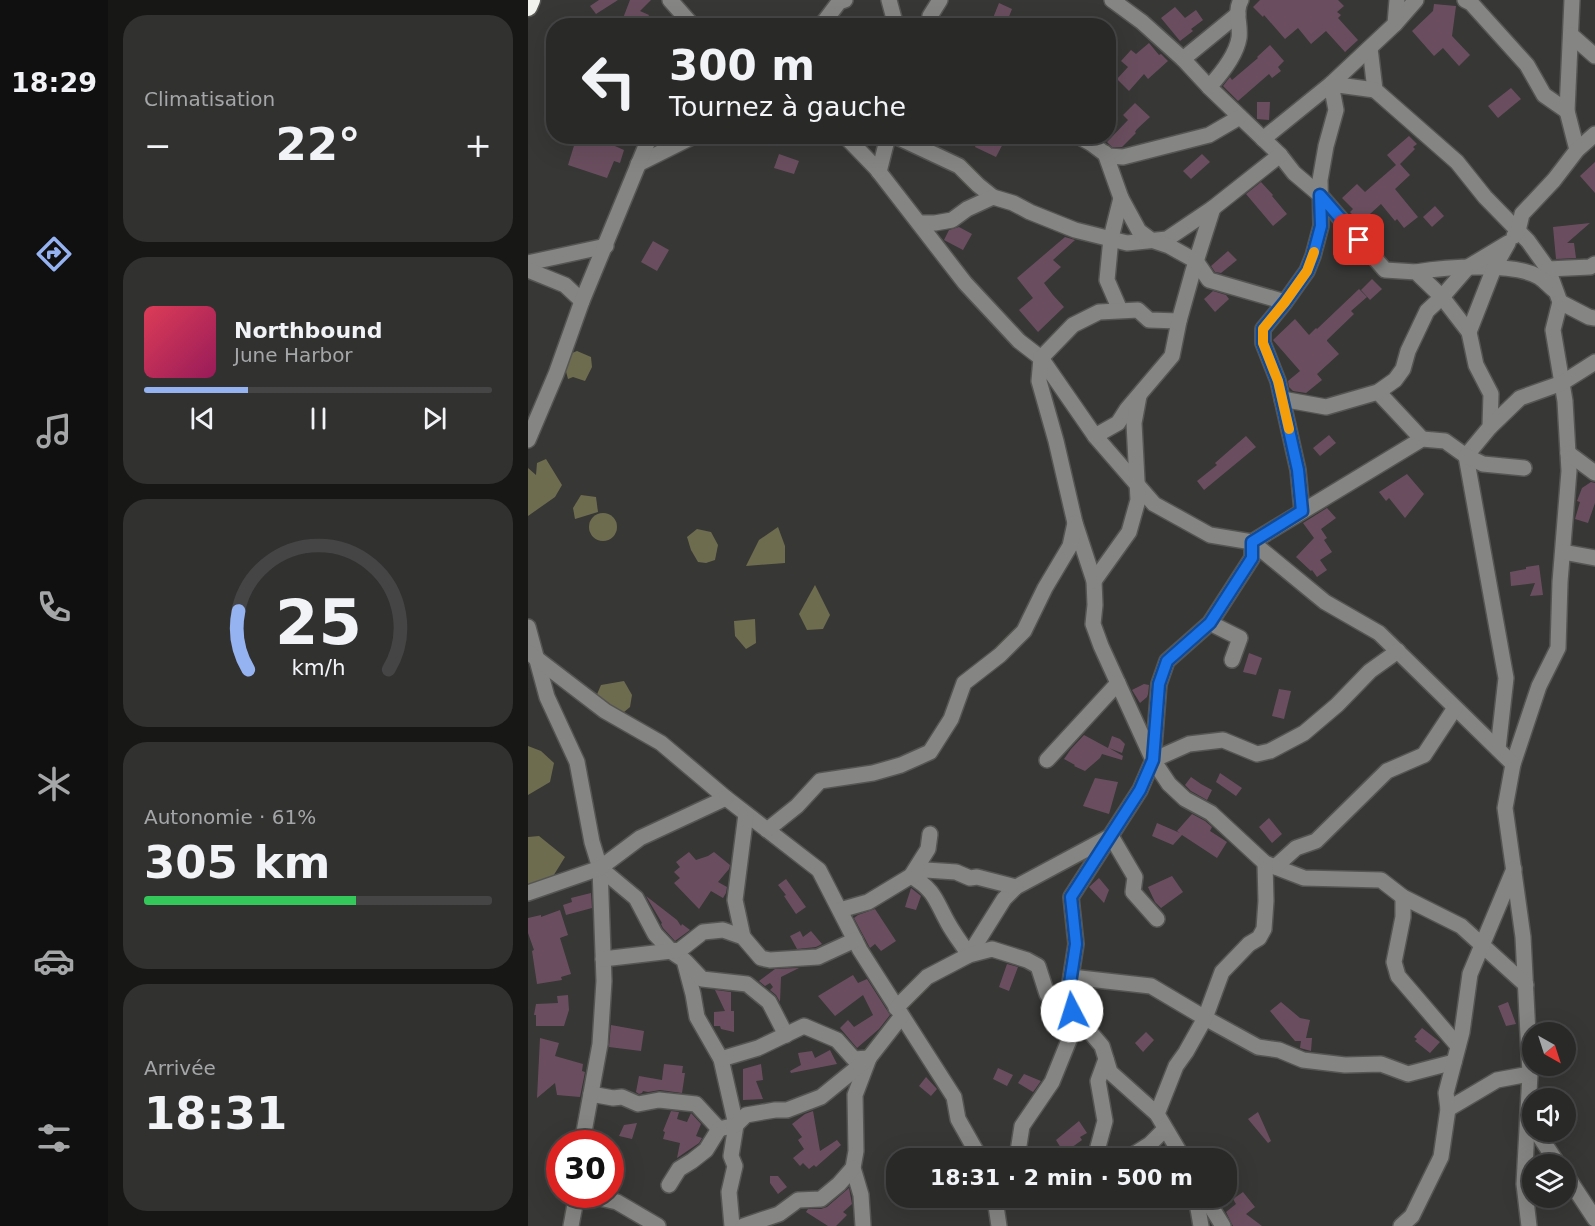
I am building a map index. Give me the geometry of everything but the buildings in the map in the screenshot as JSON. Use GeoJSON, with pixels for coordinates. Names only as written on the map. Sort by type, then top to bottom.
{"type":"FeatureCollection","features":[{"type":"Feature","properties":{"kind":"highway"},"geometry":{"type":"LineString","coordinates":[[528,7],[531,0]]}},
{"type":"Feature","properties":{"kind":"street"},"geometry":{"type":"LineString","coordinates":[[670,0],[686,18]]}},
{"type":"Feature","properties":{"kind":"street"},"geometry":{"type":"LineString","coordinates":[[889,0],[894,18]]}},
{"type":"Feature","properties":{"kind":"street"},"geometry":{"type":"LineString","coordinates":[[930,18],[939,0]]}},
{"type":"Feature","properties":{"kind":"street"},"geometry":{"type":"LineString","coordinates":[[1112,0],[1142,22],[1183,59],[1280,155],[1294,172],[1320,195],[1385,270],[1416,272],[1468,267],[1525,272],[1540,278],[1559,297],[1595,318]]}},
{"type":"Feature","properties":{"kind":"street"},"geometry":{"type":"LineString","coordinates":[[1395,24],[1397,0]]}},
{"type":"Feature","properties":{"kind":"street"},"geometry":{"type":"LineString","coordinates":[[1263,140],[1370,48],[1416,0]]}},
{"type":"Feature","properties":{"kind":"street"},"geometry":{"type":"LineString","coordinates":[[1465,0],[1471,3],[1527,65],[1544,95],[1568,111]]}},
{"type":"Feature","properties":{"kind":"street"},"geometry":{"type":"LineString","coordinates":[[1572,0],[1568,111],[1577,150]]}},
{"type":"Feature","properties":{"kind":"street"},"geometry":{"type":"LineString","coordinates":[[827,18],[841,1]]}},
{"type":"Feature","properties":{"kind":"street"},"geometry":{"type":"LineString","coordinates":[[1183,59],[1239,7]]}},
{"type":"Feature","properties":{"kind":"street"},"geometry":{"type":"LineString","coordinates":[[1209,87],[1220,75],[1239,38],[1239,7]]}},
{"type":"Feature","properties":{"kind":"street"},"geometry":{"type":"LineString","coordinates":[[1571,35],[1595,56]]}},
{"type":"Feature","properties":{"kind":"street"},"geometry":{"type":"LineString","coordinates":[[1370,48],[1375,90]]}},
{"type":"Feature","properties":{"kind":"street"},"geometry":{"type":"LineString","coordinates":[[1330,84],[1375,90],[1457,162],[1485,197],[1528,241],[1548,269],[1559,297],[1552,330],[1565,401],[1569,471],[1558,648],[1539,686],[1513,764],[1505,808],[1523,937],[1528,1022]]}},
{"type":"Feature","properties":{"kind":"street"},"geometry":{"type":"LineString","coordinates":[[1302,511],[1298,470],[1278,381],[1263,343],[1263,329],[1307,271],[1313,256],[1321,226],[1320,180],[1336,110],[1330,84]]}},
{"type":"Feature","properties":{"kind":"street"},"geometry":{"type":"LineString","coordinates":[[1092,144],[1108,156],[1123,157],[1209,135],[1240,117]]}},
{"type":"Feature","properties":{"kind":"street"},"geometry":{"type":"LineString","coordinates":[[1469,332],[1494,268],[1508,243],[1518,231],[1522,214],[1554,180],[1577,150],[1595,134]]}},
{"type":"Feature","properties":{"kind":"street"},"geometry":{"type":"LineString","coordinates":[[528,440],[647,144]]}},
{"type":"Feature","properties":{"kind":"street"},"geometry":{"type":"LineString","coordinates":[[638,164],[678,144]]}},
{"type":"Feature","properties":{"kind":"street"},"geometry":{"type":"LineString","coordinates":[[853,144],[879,172],[964,283],[1019,341],[1041,358],[1095,436],[1154,504],[1210,536],[1252,542],[1325,602],[1379,633],[1513,764]]}},
{"type":"Feature","properties":{"kind":"street"},"geometry":{"type":"LineString","coordinates":[[879,172],[886,144]]}},
{"type":"Feature","properties":{"kind":"street"},"geometry":{"type":"LineString","coordinates":[[912,144],[959,166],[993,197],[1013,203],[1075,230],[1127,243],[1167,239],[1213,208],[1280,155]]}},
{"type":"Feature","properties":{"kind":"street"},"geometry":{"type":"LineString","coordinates":[[1105,153],[1121,198],[1139,231],[1151,240],[1169,246],[1196,261],[1209,280],[1285,302]]}},
{"type":"Feature","properties":{"kind":"street"},"geometry":{"type":"LineString","coordinates":[[918,223],[952,220],[967,209],[993,197]]}},
{"type":"Feature","properties":{"kind":"street"},"geometry":{"type":"LineString","coordinates":[[1120,310],[1107,280],[1110,238],[1121,198]]}},
{"type":"Feature","properties":{"kind":"street"},"geometry":{"type":"LineString","coordinates":[[1095,436],[1118,423],[1172,356],[1179,321],[1213,208]]}},
{"type":"Feature","properties":{"kind":"street"},"geometry":{"type":"LineString","coordinates":[[1282,399],[1326,407],[1378,392],[1395,380],[1403,369],[1408,351],[1427,311],[1468,267],[1508,243]]}},
{"type":"Feature","properties":{"kind":"street"},"geometry":{"type":"LineString","coordinates":[[528,263],[606,246]]}},
{"type":"Feature","properties":{"kind":"street"},"geometry":{"type":"LineString","coordinates":[[1548,269],[1590,267],[1595,264]]}},
{"type":"Feature","properties":{"kind":"street"},"geometry":{"type":"LineString","coordinates":[[528,270],[565,285],[582,301]]}},
{"type":"Feature","properties":{"kind":"street"},"geometry":{"type":"LineString","coordinates":[[1416,272],[1442,297],[1469,332],[1476,365],[1491,394],[1490,427]]}},
{"type":"Feature","properties":{"kind":"street"},"geometry":{"type":"LineString","coordinates":[[1179,321],[1149,320],[1138,310],[1100,312],[1073,325],[1041,358],[1039,381],[1075,523],[1094,581],[1093,624],[1153,760],[1169,784],[1185,799],[1211,813],[1270,865],[1304,878],[1381,880],[1403,897],[1461,926],[1526,986]]}},
{"type":"Feature","properties":{"kind":"street"},"geometry":{"type":"LineString","coordinates":[[1498,749],[1506,678],[1466,456],[1490,427],[1520,398],[1562,383],[1595,362]]}},
{"type":"Feature","properties":{"kind":"street"},"geometry":{"type":"LineString","coordinates":[[1378,392],[1422,439]]}},
{"type":"Feature","properties":{"kind":"street"},"geometry":{"type":"LineString","coordinates":[[1094,581],[1129,532],[1138,500],[1134,423],[1139,396]]}},
{"type":"Feature","properties":{"kind":"street"},"geometry":{"type":"LineString","coordinates":[[1252,542],[1422,439],[1445,441],[1466,456],[1483,464],[1524,468]]}},
{"type":"Feature","properties":{"kind":"street"},"geometry":{"type":"LineString","coordinates":[[1568,453],[1595,473]]}},
{"type":"Feature","properties":{"kind":"street"},"geometry":{"type":"LineString","coordinates":[[767,830],[797,806],[820,781],[873,773],[901,765],[930,752],[951,718],[964,683],[1024,631],[1045,588],[1070,546],[1075,523]]}},
{"type":"Feature","properties":{"kind":"street"},"geometry":{"type":"LineString","coordinates":[[1176,1148],[1157,1114],[1110,1072],[1102,1046],[1075,1015],[1068,996],[1076,944],[1071,897],[1140,790],[1153,760],[1159,684],[1167,661],[1210,623],[1252,558],[1252,542]]}},
{"type":"Feature","properties":{"kind":"street"},"geometry":{"type":"LineString","coordinates":[[1563,552],[1595,558]]}},
{"type":"Feature","properties":{"kind":"street"},"geometry":{"type":"LineString","coordinates":[[1210,623],[1240,638],[1232,660]]}},
{"type":"Feature","properties":{"kind":"street"},"geometry":{"type":"LineString","coordinates":[[528,627],[533,656],[547,697],[577,762],[592,842],[600,868],[604,981],[600,1044],[584,1130]]}},
{"type":"Feature","properties":{"kind":"street"},"geometry":{"type":"LineString","coordinates":[[1153,760],[1189,744],[1223,740],[1257,754],[1270,751],[1304,733],[1337,705],[1370,671],[1398,651]]}},
{"type":"Feature","properties":{"kind":"street"},"geometry":{"type":"LineString","coordinates":[[533,656],[605,711],[662,743],[726,798],[819,870],[855,940],[898,1012],[954,1097],[958,1119],[974,1148]]}},
{"type":"Feature","properties":{"kind":"street"},"geometry":{"type":"LineString","coordinates":[[1047,760],[1118,683]]}},
{"type":"Feature","properties":{"kind":"street"},"geometry":{"type":"LineString","coordinates":[[1270,865],[1296,848],[1316,841],[1387,771],[1424,755],[1455,708]]}},
{"type":"Feature","properties":{"kind":"street"},"geometry":{"type":"LineString","coordinates":[[528,893],[600,868],[640,838],[726,798]]}},
{"type":"Feature","properties":{"kind":"street"},"geometry":{"type":"LineString","coordinates":[[747,814],[735,900],[743,937],[761,958],[770,960],[818,957],[855,940]]}},
{"type":"Feature","properties":{"kind":"street"},"geometry":{"type":"LineString","coordinates":[[911,876],[928,849],[930,834]]}},
{"type":"Feature","properties":{"kind":"street"},"geometry":{"type":"LineString","coordinates":[[969,955],[1004,899],[1016,887],[1111,836]]}},
{"type":"Feature","properties":{"kind":"street"},"geometry":{"type":"LineString","coordinates":[[1111,836],[1135,877],[1132,892],[1157,919]]}},
{"type":"Feature","properties":{"kind":"street"},"geometry":{"type":"LineString","coordinates":[[1157,1114],[1176,1066],[1205,1018],[1222,972],[1249,944],[1259,938],[1264,929],[1270,865]]}},
{"type":"Feature","properties":{"kind":"street"},"geometry":{"type":"LineString","coordinates":[[600,868],[636,898],[655,934],[702,979],[747,984],[769,1002],[786,1035]]}},
{"type":"Feature","properties":{"kind":"street"},"geometry":{"type":"LineString","coordinates":[[1401,1226],[1412,1216],[1441,1157],[1448,1109],[1446,1093],[1462,1032],[1470,974],[1514,869]]}},
{"type":"Feature","properties":{"kind":"street"},"geometry":{"type":"LineString","coordinates":[[840,910],[868,902],[911,876],[926,870],[956,872],[970,878],[977,877],[1016,887]]}},
{"type":"Feature","properties":{"kind":"street"},"geometry":{"type":"LineString","coordinates":[[911,876],[926,885],[938,901],[947,922],[969,955]]}},
{"type":"Feature","properties":{"kind":"street"},"geometry":{"type":"LineString","coordinates":[[1403,897],[1403,917],[1394,962],[1398,976],[1458,1046]]}},
{"type":"Feature","properties":{"kind":"street"},"geometry":{"type":"LineString","coordinates":[[732,1226],[729,1192],[735,1166],[731,1156],[736,1125],[721,1059],[697,1017],[693,994],[678,956],[680,950],[703,932],[723,930],[743,937]]}},
{"type":"Feature","properties":{"kind":"street"},"geometry":{"type":"LineString","coordinates":[[863,1226],[861,1195],[853,1168],[856,1151],[855,1095],[869,1058],[898,1012],[927,977],[969,955],[992,949],[1027,960],[1038,966],[1047,994],[1054,1004],[1075,1015]]}},
{"type":"Feature","properties":{"kind":"street"},"geometry":{"type":"LineString","coordinates":[[603,959],[678,956]]}},
{"type":"Feature","properties":{"kind":"street"},"geometry":{"type":"LineString","coordinates":[[1071,977],[1151,986],[1258,1047],[1279,1050],[1303,1060],[1345,1065],[1381,1064],[1408,1074],[1454,1062]]}},
{"type":"Feature","properties":{"kind":"street"},"geometry":{"type":"LineString","coordinates":[[1019,1148],[1022,1126],[1052,1082],[1075,1015]]}},
{"type":"Feature","properties":{"kind":"street"},"geometry":{"type":"LineString","coordinates":[[721,1059],[758,1048],[804,1026],[837,1040],[854,1059],[869,1058]]}},
{"type":"Feature","properties":{"kind":"street"},"geometry":{"type":"LineString","coordinates":[[669,1185],[679,1169],[706,1150],[719,1130],[736,1125],[746,1115],[787,1110],[820,1097],[869,1058]]}},
{"type":"Feature","properties":{"kind":"street"},"geometry":{"type":"LineString","coordinates":[[1098,1148],[1105,1121],[1098,1081],[1106,1059]]}},
{"type":"Feature","properties":{"kind":"street"},"geometry":{"type":"LineString","coordinates":[[1448,1109],[1497,1080],[1522,1075]]}},
{"type":"Feature","properties":{"kind":"street"},"geometry":{"type":"LineString","coordinates":[[591,1094],[622,1097],[638,1104],[659,1100],[696,1104],[719,1130]]}},
{"type":"Feature","properties":{"kind":"street"},"geometry":{"type":"LineString","coordinates":[[1144,1148],[1165,1129]]}},
{"type":"Feature","properties":{"kind":"street"},"geometry":{"type":"LineString","coordinates":[[1529,1226],[1524,1184],[1530,1142]]}},
{"type":"Feature","properties":{"kind":"street"},"geometry":{"type":"LineString","coordinates":[[743,1226],[779,1214],[798,1200],[821,1199],[853,1168]]}},
{"type":"Feature","properties":{"kind":"street"},"geometry":{"type":"LineString","coordinates":[[1576,1190],[1595,1219]]}},
{"type":"Feature","properties":{"kind":"street"},"geometry":{"type":"LineString","coordinates":[[624,1206],[658,1226]]}},
{"type":"Feature","properties":{"kind":"street"},"geometry":{"type":"LineString","coordinates":[[571,1226],[575,1208]]}},
{"type":"Feature","properties":{"kind":"street"},"geometry":{"type":"LineString","coordinates":[[996,1208],[999,1226]]}},
{"type":"Feature","properties":{"kind":"street"},"geometry":{"type":"LineString","coordinates":[[1198,1208],[1201,1226]]}},
{"type":"Feature","properties":{"kind":"street"},"geometry":{"type":"LineString","coordinates":[[1211,1208],[1222,1226]]}},
{"type":"Feature","properties":{"kind":"shaded area"},"geometry":{"type":"Polygon","coordinates":[[[577,351],[591,357],[592,367],[585,381],[573,377],[568,379],[562,357],[577,351]]]}},
{"type":"Feature","properties":{"kind":"shaded area"},"geometry":{"type":"Polygon","coordinates":[[[546,459],[562,485],[555,497],[528,516],[528,468],[536,475],[537,463],[546,459]]]}},
{"type":"Feature","properties":{"kind":"shaded area"},"geometry":{"type":"Polygon","coordinates":[[[581,495],[596,497],[598,512],[575,519],[573,508],[581,495]]]}},
{"type":"Feature","properties":{"kind":"shaded area"},"geometry":{"type":"Polygon","coordinates":[[[603,513],[613,517],[617,527],[613,537],[603,541],[593,537],[589,527],[593,517],[603,513]]]}},
{"type":"Feature","properties":{"kind":"shaded area"},"geometry":{"type":"Polygon","coordinates":[[[778,527],[785,546],[785,563],[746,566],[759,540],[778,527]]]}},
{"type":"Feature","properties":{"kind":"shaded area"},"geometry":{"type":"Polygon","coordinates":[[[697,529],[711,532],[718,545],[715,560],[706,563],[698,562],[691,550],[687,537],[697,529]]]}},
{"type":"Feature","properties":{"kind":"shaded area"},"geometry":{"type":"Polygon","coordinates":[[[815,585],[830,615],[823,629],[807,630],[799,614],[815,585]]]}},
{"type":"Feature","properties":{"kind":"shaded area"},"geometry":{"type":"Polygon","coordinates":[[[755,619],[756,643],[746,649],[735,636],[734,621],[755,619]]]}},
{"type":"Feature","properties":{"kind":"shaded area"},"geometry":{"type":"Polygon","coordinates":[[[624,681],[632,695],[630,707],[617,718],[595,699],[601,685],[624,681]]]}},
{"type":"Feature","properties":{"kind":"shaded area"},"geometry":{"type":"Polygon","coordinates":[[[528,746],[541,751],[554,763],[550,782],[528,795],[528,746]]]}},
{"type":"Feature","properties":{"kind":"shaded area"},"geometry":{"type":"Polygon","coordinates":[[[539,836],[565,857],[547,886],[528,890],[528,837],[539,836]]]}},
{"type":"Feature","properties":{"kind":"slow traffic"},"geometry":{"type":"LineString","coordinates":[[1289,429],[1278,381],[1263,343],[1263,329],[1307,271],[1314,252]]}},
{"type":"Feature","properties":{"kind":"route"},"geometry":{"type":"LineString","coordinates":[[1072,1011],[1068,996],[1076,944],[1071,897],[1140,790],[1153,760],[1159,684],[1167,661],[1210,623],[1252,558],[1252,542],[1302,511],[1298,470],[1278,381],[1263,343],[1263,329],[1307,271],[1321,226],[1320,195],[1359,240]]}}]}
